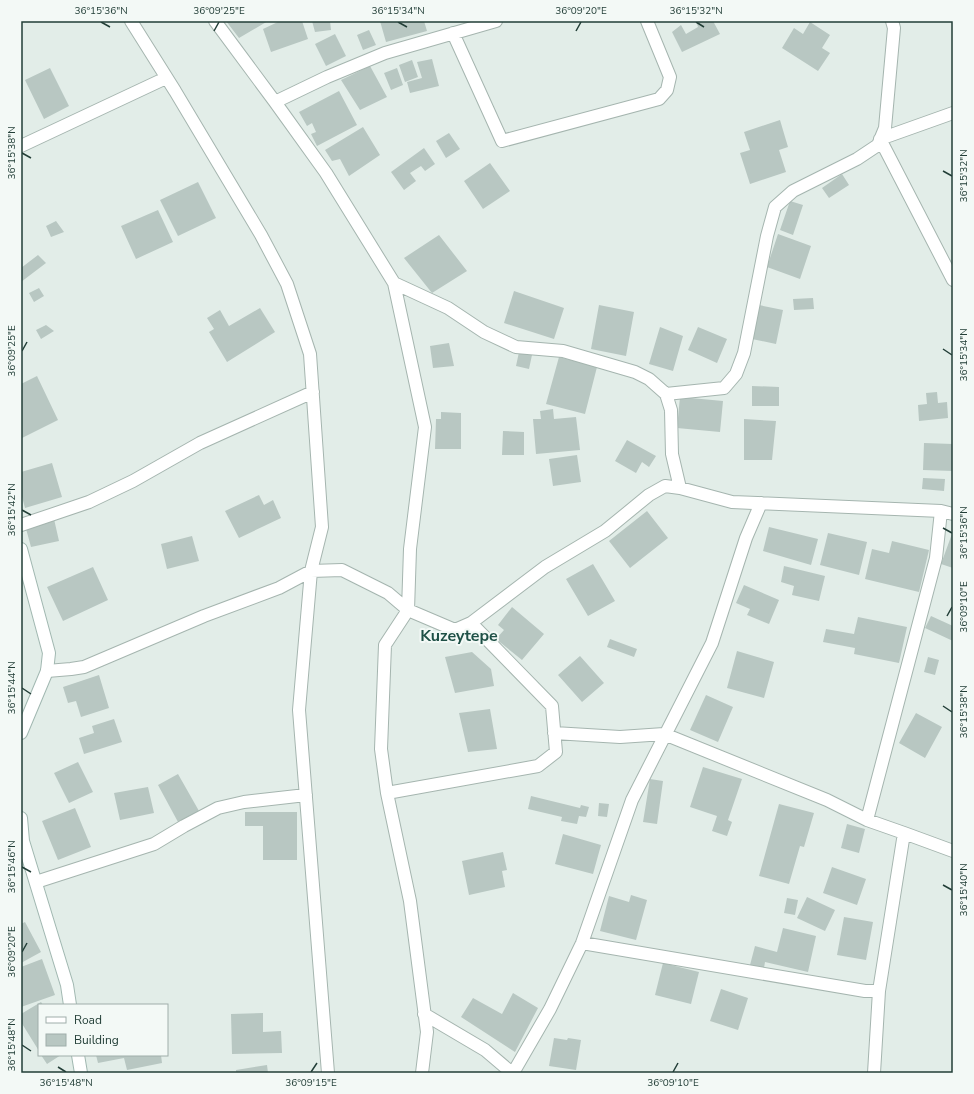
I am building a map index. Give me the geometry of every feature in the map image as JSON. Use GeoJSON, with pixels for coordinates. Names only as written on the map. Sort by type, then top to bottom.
{"type":"FeatureCollection","features":[{"type":"Feature","properties":{"kind":"street"},"geometry":{"type":"LineString","coordinates":[[131,21],[261,236],[287,284],[310,354],[322,527],[310,571],[299,710],[328,1073]]}},
{"type":"Feature","properties":{"kind":"street"},"geometry":{"type":"LineString","coordinates":[[215,21],[326,173],[394,283],[425,427],[410,549],[408,610],[385,645],[381,749],[387,793],[410,901],[427,1032],[422,1073]]}},
{"type":"Feature","properties":{"kind":"street"},"geometry":{"type":"LineString","coordinates":[[275,102],[327,77],[386,53],[496,21]]}},
{"type":"Feature","properties":{"kind":"street"},"geometry":{"type":"LineString","coordinates":[[453,34],[502,141],[658,99],[667,90],[670,77],[647,21]]}},
{"type":"Feature","properties":{"kind":"street"},"geometry":{"type":"LineString","coordinates":[[666,394],[724,388],[736,374],[744,353],[767,236],[775,207],[793,191],[857,159],[878,145],[885,128],[889,93],[894,28],[892,21]]}},
{"type":"Feature","properties":{"kind":"street"},"geometry":{"type":"LineString","coordinates":[[21,146],[166,78]]}},
{"type":"Feature","properties":{"kind":"street"},"geometry":{"type":"LineString","coordinates":[[880,139],[953,113]]}},
{"type":"Feature","properties":{"kind":"street"},"geometry":{"type":"LineString","coordinates":[[880,139],[953,280]]}},
{"type":"Feature","properties":{"kind":"street"},"geometry":{"type":"LineString","coordinates":[[394,283],[448,308],[484,332],[516,347],[563,351],[621,367],[649,379],[666,394],[670,410],[672,454],[680,488]]}},
{"type":"Feature","properties":{"kind":"street"},"geometry":{"type":"LineString","coordinates":[[21,525],[89,502],[133,481],[200,443],[313,392]]}},
{"type":"Feature","properties":{"kind":"street"},"geometry":{"type":"LineString","coordinates":[[47,671],[84,667],[204,616],[279,588],[310,571],[342,570],[388,593],[408,610],[456,630],[471,623],[545,567],[605,531],[649,495],[665,486],[680,488],[732,502],[941,511],[953,514]]}},
{"type":"Feature","properties":{"kind":"street"},"geometry":{"type":"LineString","coordinates":[[424,1014],[485,1050],[513,1073],[550,1009],[582,943],[632,800],[664,734],[712,643],[746,538],[761,503]]}},
{"type":"Feature","properties":{"kind":"street"},"geometry":{"type":"LineString","coordinates":[[867,820],[936,558],[941,511]]}},
{"type":"Feature","properties":{"kind":"street"},"geometry":{"type":"LineString","coordinates":[[21,549],[49,653],[47,671],[21,733]]}},
{"type":"Feature","properties":{"kind":"street"},"geometry":{"type":"LineString","coordinates":[[387,793],[538,766],[556,752],[552,706],[471,623]]}},
{"type":"Feature","properties":{"kind":"street"},"geometry":{"type":"LineString","coordinates":[[554,733],[620,737],[664,734],[827,800],[867,820],[953,851]]}},
{"type":"Feature","properties":{"kind":"street"},"geometry":{"type":"LineString","coordinates":[[36,882],[154,844],[218,808],[244,802],[306,795]]}},
{"type":"Feature","properties":{"kind":"street"},"geometry":{"type":"LineString","coordinates":[[21,818],[23,841],[67,985],[70,1004]]}},
{"type":"Feature","properties":{"kind":"street"},"geometry":{"type":"LineString","coordinates":[[874,1073],[879,991],[904,834]]}},
{"type":"Feature","properties":{"kind":"street"},"geometry":{"type":"LineString","coordinates":[[582,943],[865,991],[879,991]]}},
{"type":"Feature","properties":{"kind":"street"},"geometry":{"type":"LineString","coordinates":[[78,1056],[81,1073]]}},
{"type":"Feature","properties":{"kind":"building"},"geometry":{"type":"Polygon","coordinates":[[[226,21],[268,21],[239,38],[226,21]]]}},
{"type":"Feature","properties":{"kind":"building"},"geometry":{"type":"Polygon","coordinates":[[[280,21],[302,21],[308,39],[271,52],[263,29],[280,21]]]}},
{"type":"Feature","properties":{"kind":"building"},"geometry":{"type":"Polygon","coordinates":[[[312,21],[330,21],[331,30],[315,32],[312,21]]]}},
{"type":"Feature","properties":{"kind":"building"},"geometry":{"type":"Polygon","coordinates":[[[380,21],[424,21],[427,31],[386,42],[380,21]]]}},
{"type":"Feature","properties":{"kind":"building"},"geometry":{"type":"Polygon","coordinates":[[[696,21],[713,21],[720,34],[682,52],[672,32],[681,25],[686,34],[698,27],[696,21]]]}},
{"type":"Feature","properties":{"kind":"building"},"geometry":{"type":"Polygon","coordinates":[[[810,22],[830,35],[822,48],[830,53],[818,71],[782,48],[794,28],[803,34],[810,22]]]}},
{"type":"Feature","properties":{"kind":"building"},"geometry":{"type":"Polygon","coordinates":[[[369,30],[376,45],[363,50],[357,35],[369,30]]]}},
{"type":"Feature","properties":{"kind":"building"},"geometry":{"type":"Polygon","coordinates":[[[335,34],[346,56],[326,66],[315,44],[335,34]]]}},
{"type":"Feature","properties":{"kind":"building"},"geometry":{"type":"Polygon","coordinates":[[[432,59],[439,86],[410,93],[407,82],[422,78],[417,62],[432,59]]]}},
{"type":"Feature","properties":{"kind":"building"},"geometry":{"type":"Polygon","coordinates":[[[412,60],[418,77],[405,82],[399,65],[412,60]]]}},
{"type":"Feature","properties":{"kind":"building"},"geometry":{"type":"Polygon","coordinates":[[[370,66],[387,97],[360,110],[341,80],[370,66]]]}},
{"type":"Feature","properties":{"kind":"building"},"geometry":{"type":"Polygon","coordinates":[[[50,68],[69,106],[44,119],[25,80],[50,68]]]}},
{"type":"Feature","properties":{"kind":"building"},"geometry":{"type":"Polygon","coordinates":[[[397,68],[403,85],[391,90],[384,73],[397,68]]]}},
{"type":"Feature","properties":{"kind":"building"},"geometry":{"type":"Polygon","coordinates":[[[339,91],[357,125],[317,146],[311,134],[316,132],[312,123],[307,126],[299,112],[339,91]]]}},
{"type":"Feature","properties":{"kind":"building"},"geometry":{"type":"Polygon","coordinates":[[[780,120],[788,147],[779,150],[786,172],[750,184],[740,153],[750,150],[744,132],[780,120]]]}},
{"type":"Feature","properties":{"kind":"building"},"geometry":{"type":"Polygon","coordinates":[[[363,127],[380,155],[349,176],[340,159],[332,161],[325,150],[363,127]]]}},
{"type":"Feature","properties":{"kind":"building"},"geometry":{"type":"Polygon","coordinates":[[[449,133],[460,149],[446,158],[436,141],[449,133]]]}},
{"type":"Feature","properties":{"kind":"building"},"geometry":{"type":"Polygon","coordinates":[[[424,148],[435,164],[425,171],[421,166],[410,173],[416,181],[404,190],[391,172],[424,148]]]}},
{"type":"Feature","properties":{"kind":"building"},"geometry":{"type":"Polygon","coordinates":[[[490,163],[510,191],[483,209],[464,181],[490,163]]]}},
{"type":"Feature","properties":{"kind":"building"},"geometry":{"type":"Polygon","coordinates":[[[842,174],[849,185],[829,198],[822,188],[842,174]]]}},
{"type":"Feature","properties":{"kind":"building"},"geometry":{"type":"Polygon","coordinates":[[[198,182],[216,218],[178,236],[160,200],[198,182]]]}},
{"type":"Feature","properties":{"kind":"building"},"geometry":{"type":"Polygon","coordinates":[[[790,201],[803,205],[793,235],[780,230],[790,201]]]}},
{"type":"Feature","properties":{"kind":"building"},"geometry":{"type":"Polygon","coordinates":[[[158,210],[173,242],[136,259],[121,226],[158,210]]]}},
{"type":"Feature","properties":{"kind":"building"},"geometry":{"type":"Polygon","coordinates":[[[56,221],[64,232],[51,237],[46,226],[56,221]]]}},
{"type":"Feature","properties":{"kind":"building"},"geometry":{"type":"Polygon","coordinates":[[[778,234],[811,246],[800,279],[767,267],[778,234]]]}},
{"type":"Feature","properties":{"kind":"building"},"geometry":{"type":"Polygon","coordinates":[[[439,235],[467,271],[432,293],[404,258],[439,235]]]}},
{"type":"Feature","properties":{"kind":"building"},"geometry":{"type":"Polygon","coordinates":[[[38,255],[46,263],[21,282],[21,268],[38,255]]]}},
{"type":"Feature","properties":{"kind":"building"},"geometry":{"type":"Polygon","coordinates":[[[39,288],[44,296],[34,302],[29,293],[39,288]]]}},
{"type":"Feature","properties":{"kind":"building"},"geometry":{"type":"Polygon","coordinates":[[[514,291],[564,308],[554,339],[504,323],[514,291]]]}},
{"type":"Feature","properties":{"kind":"building"},"geometry":{"type":"Polygon","coordinates":[[[813,298],[814,309],[794,310],[793,299],[813,298]]]}},
{"type":"Feature","properties":{"kind":"building"},"geometry":{"type":"Polygon","coordinates":[[[599,305],[634,312],[626,356],[591,349],[599,305]]]}},
{"type":"Feature","properties":{"kind":"building"},"geometry":{"type":"Polygon","coordinates":[[[759,305],[783,310],[776,344],[752,339],[759,305]]]}},
{"type":"Feature","properties":{"kind":"building"},"geometry":{"type":"Polygon","coordinates":[[[260,308],[275,332],[227,362],[209,332],[214,329],[207,318],[220,310],[229,326],[260,308]]]}},
{"type":"Feature","properties":{"kind":"building"},"geometry":{"type":"Polygon","coordinates":[[[46,325],[54,331],[41,339],[36,330],[46,325]]]}},
{"type":"Feature","properties":{"kind":"building"},"geometry":{"type":"Polygon","coordinates":[[[660,327],[683,336],[673,371],[649,364],[660,327]]]}},
{"type":"Feature","properties":{"kind":"building"},"geometry":{"type":"Polygon","coordinates":[[[698,327],[727,339],[717,363],[688,350],[698,327]]]}},
{"type":"Feature","properties":{"kind":"building"},"geometry":{"type":"Polygon","coordinates":[[[449,343],[454,366],[433,368],[430,346],[449,343]]]}},
{"type":"Feature","properties":{"kind":"building"},"geometry":{"type":"Polygon","coordinates":[[[519,352],[532,355],[529,369],[516,366],[519,352]]]}},
{"type":"Feature","properties":{"kind":"building"},"geometry":{"type":"Polygon","coordinates":[[[559,357],[597,367],[585,414],[546,404],[559,357]]]}},
{"type":"Feature","properties":{"kind":"building"},"geometry":{"type":"Polygon","coordinates":[[[37,376],[58,420],[22,438],[21,384],[37,376]]]}},
{"type":"Feature","properties":{"kind":"building"},"geometry":{"type":"Polygon","coordinates":[[[752,386],[779,387],[779,406],[752,406],[752,386]]]}},
{"type":"Feature","properties":{"kind":"building"},"geometry":{"type":"Polygon","coordinates":[[[937,392],[938,403],[947,402],[948,418],[919,421],[918,405],[927,404],[926,393],[937,392]]]}},
{"type":"Feature","properties":{"kind":"building"},"geometry":{"type":"Polygon","coordinates":[[[680,397],[723,401],[720,432],[677,428],[680,397]]]}},
{"type":"Feature","properties":{"kind":"building"},"geometry":{"type":"Polygon","coordinates":[[[553,409],[554,419],[576,417],[580,450],[536,454],[533,419],[541,419],[540,411],[553,409]]]}},
{"type":"Feature","properties":{"kind":"building"},"geometry":{"type":"Polygon","coordinates":[[[441,412],[461,413],[461,449],[435,449],[436,419],[441,419],[441,412]]]}},
{"type":"Feature","properties":{"kind":"building"},"geometry":{"type":"Polygon","coordinates":[[[744,419],[776,421],[772,460],[744,460],[744,419]]]}},
{"type":"Feature","properties":{"kind":"building"},"geometry":{"type":"Polygon","coordinates":[[[503,431],[524,432],[524,455],[502,455],[503,431]]]}},
{"type":"Feature","properties":{"kind":"building"},"geometry":{"type":"Polygon","coordinates":[[[627,440],[656,456],[649,467],[642,462],[636,473],[615,461],[627,440]]]}},
{"type":"Feature","properties":{"kind":"building"},"geometry":{"type":"Polygon","coordinates":[[[924,443],[953,444],[953,471],[923,470],[924,443]]]}},
{"type":"Feature","properties":{"kind":"building"},"geometry":{"type":"Polygon","coordinates":[[[577,455],[581,482],[553,486],[549,459],[577,455]]]}},
{"type":"Feature","properties":{"kind":"building"},"geometry":{"type":"Polygon","coordinates":[[[52,463],[62,497],[25,508],[21,493],[21,472],[52,463]]]}},
{"type":"Feature","properties":{"kind":"building"},"geometry":{"type":"Polygon","coordinates":[[[923,478],[945,479],[944,491],[922,489],[923,478]]]}},
{"type":"Feature","properties":{"kind":"building"},"geometry":{"type":"Polygon","coordinates":[[[259,495],[264,505],[273,500],[281,518],[239,538],[225,511],[259,495]]]}},
{"type":"Feature","properties":{"kind":"building"},"geometry":{"type":"Polygon","coordinates":[[[647,511],[668,538],[630,568],[609,541],[647,511]]]}},
{"type":"Feature","properties":{"kind":"building"},"geometry":{"type":"Polygon","coordinates":[[[54,519],[59,541],[31,547],[25,525],[54,519]]]}},
{"type":"Feature","properties":{"kind":"building"},"geometry":{"type":"Polygon","coordinates":[[[769,527],[818,539],[811,565],[763,551],[769,527]]]}},
{"type":"Feature","properties":{"kind":"building"},"geometry":{"type":"Polygon","coordinates":[[[953,531],[953,568],[941,564],[953,531]]]}},
{"type":"Feature","properties":{"kind":"building"},"geometry":{"type":"Polygon","coordinates":[[[828,533],[867,542],[859,575],[820,565],[828,533]]]}},
{"type":"Feature","properties":{"kind":"building"},"geometry":{"type":"Polygon","coordinates":[[[192,536],[199,561],[167,569],[161,544],[192,536]]]}},
{"type":"Feature","properties":{"kind":"building"},"geometry":{"type":"Polygon","coordinates":[[[892,541],[929,550],[919,592],[865,579],[872,549],[889,553],[892,541]]]}},
{"type":"Feature","properties":{"kind":"building"},"geometry":{"type":"Polygon","coordinates":[[[593,564],[615,601],[588,616],[566,579],[593,564]]]}},
{"type":"Feature","properties":{"kind":"building"},"geometry":{"type":"Polygon","coordinates":[[[784,566],[825,576],[819,601],[792,595],[794,586],[781,582],[784,566]]]}},
{"type":"Feature","properties":{"kind":"building"},"geometry":{"type":"Polygon","coordinates":[[[93,567],[108,600],[63,621],[47,587],[93,567]]]}},
{"type":"Feature","properties":{"kind":"building"},"geometry":{"type":"Polygon","coordinates":[[[744,585],[779,600],[769,624],[747,615],[750,609],[736,603],[744,585]]]}},
{"type":"Feature","properties":{"kind":"building"},"geometry":{"type":"Polygon","coordinates":[[[512,607],[544,634],[522,660],[496,639],[504,630],[498,625],[512,607]]]}},
{"type":"Feature","properties":{"kind":"building"},"geometry":{"type":"Polygon","coordinates":[[[931,616],[953,626],[953,641],[925,628],[931,616]]]}},
{"type":"Feature","properties":{"kind":"building"},"geometry":{"type":"Polygon","coordinates":[[[858,617],[907,627],[899,663],[854,654],[855,648],[823,642],[826,629],[854,634],[858,617]]]}},
{"type":"Feature","properties":{"kind":"building"},"geometry":{"type":"Polygon","coordinates":[[[610,639],[637,649],[634,657],[607,647],[610,639]]]}},
{"type":"Feature","properties":{"kind":"building"},"geometry":{"type":"Polygon","coordinates":[[[737,651],[774,662],[764,698],[727,688],[737,651]]]}},
{"type":"Feature","properties":{"kind":"building"},"geometry":{"type":"Polygon","coordinates":[[[472,652],[491,669],[494,686],[455,693],[445,657],[472,652]]]}},
{"type":"Feature","properties":{"kind":"building"},"geometry":{"type":"Polygon","coordinates":[[[580,656],[604,683],[582,702],[558,675],[580,656]]]}},
{"type":"Feature","properties":{"kind":"building"},"geometry":{"type":"Polygon","coordinates":[[[928,657],[939,660],[935,675],[924,672],[928,657]]]}},
{"type":"Feature","properties":{"kind":"building"},"geometry":{"type":"Polygon","coordinates":[[[99,675],[109,708],[81,717],[76,701],[68,703],[63,687],[99,675]]]}},
{"type":"Feature","properties":{"kind":"building"},"geometry":{"type":"Polygon","coordinates":[[[706,695],[733,707],[718,742],[690,730],[706,695]]]}},
{"type":"Feature","properties":{"kind":"building"},"geometry":{"type":"Polygon","coordinates":[[[490,709],[497,749],[468,752],[459,713],[490,709]]]}},
{"type":"Feature","properties":{"kind":"building"},"geometry":{"type":"Polygon","coordinates":[[[916,713],[942,727],[925,758],[899,743],[916,713]]]}},
{"type":"Feature","properties":{"kind":"building"},"geometry":{"type":"Polygon","coordinates":[[[114,719],[122,742],[84,754],[79,738],[94,733],[92,726],[114,719]]]}},
{"type":"Feature","properties":{"kind":"building"},"geometry":{"type":"Polygon","coordinates":[[[78,762],[93,792],[69,803],[54,773],[78,762]]]}},
{"type":"Feature","properties":{"kind":"building"},"geometry":{"type":"Polygon","coordinates":[[[703,767],[742,779],[728,820],[732,822],[727,836],[712,831],[717,816],[690,807],[703,767]]]}},
{"type":"Feature","properties":{"kind":"building"},"geometry":{"type":"Polygon","coordinates":[[[178,774],[199,811],[178,822],[158,785],[178,774]]]}},
{"type":"Feature","properties":{"kind":"building"},"geometry":{"type":"Polygon","coordinates":[[[650,779],[663,781],[657,824],[643,822],[650,779]]]}},
{"type":"Feature","properties":{"kind":"building"},"geometry":{"type":"Polygon","coordinates":[[[148,787],[154,813],[120,820],[114,793],[148,787]]]}},
{"type":"Feature","properties":{"kind":"building"},"geometry":{"type":"Polygon","coordinates":[[[531,796],[580,808],[581,805],[589,807],[586,817],[579,816],[577,824],[561,821],[562,817],[528,809],[531,796]]]}},
{"type":"Feature","properties":{"kind":"building"},"geometry":{"type":"Polygon","coordinates":[[[599,803],[609,804],[607,817],[598,816],[599,803]]]}},
{"type":"Feature","properties":{"kind":"building"},"geometry":{"type":"Polygon","coordinates":[[[779,804],[814,813],[804,847],[800,846],[789,884],[759,876],[779,804]]]}},
{"type":"Feature","properties":{"kind":"building"},"geometry":{"type":"Polygon","coordinates":[[[75,808],[91,847],[58,860],[42,821],[75,808]]]}},
{"type":"Feature","properties":{"kind":"building"},"geometry":{"type":"Polygon","coordinates":[[[245,812],[297,812],[297,860],[263,860],[263,826],[245,826],[245,812]]]}},
{"type":"Feature","properties":{"kind":"building"},"geometry":{"type":"Polygon","coordinates":[[[847,824],[865,829],[859,853],[841,848],[847,824]]]}},
{"type":"Feature","properties":{"kind":"building"},"geometry":{"type":"Polygon","coordinates":[[[563,834],[601,845],[593,874],[555,864],[563,834]]]}},
{"type":"Feature","properties":{"kind":"building"},"geometry":{"type":"Polygon","coordinates":[[[503,852],[507,870],[502,871],[505,887],[469,895],[462,861],[503,852]]]}},
{"type":"Feature","properties":{"kind":"building"},"geometry":{"type":"Polygon","coordinates":[[[832,867],[866,879],[857,905],[823,893],[832,867]]]}},
{"type":"Feature","properties":{"kind":"building"},"geometry":{"type":"Polygon","coordinates":[[[631,895],[647,900],[636,940],[600,931],[609,896],[629,902],[631,895]]]}},
{"type":"Feature","properties":{"kind":"building"},"geometry":{"type":"Polygon","coordinates":[[[807,897],[835,910],[825,931],[797,918],[807,897]]]}},
{"type":"Feature","properties":{"kind":"building"},"geometry":{"type":"Polygon","coordinates":[[[787,898],[798,900],[795,915],[784,913],[787,898]]]}},
{"type":"Feature","properties":{"kind":"building"},"geometry":{"type":"Polygon","coordinates":[[[844,917],[873,922],[866,960],[837,955],[844,917]]]}},
{"type":"Feature","properties":{"kind":"building"},"geometry":{"type":"Polygon","coordinates":[[[25,922],[41,952],[21,963],[21,924],[25,922]]]}},
{"type":"Feature","properties":{"kind":"building"},"geometry":{"type":"Polygon","coordinates":[[[783,928],[816,936],[808,972],[765,962],[764,968],[750,965],[755,946],[777,952],[783,928]]]}},
{"type":"Feature","properties":{"kind":"building"},"geometry":{"type":"Polygon","coordinates":[[[42,959],[55,995],[21,1007],[21,967],[42,959]]]}},
{"type":"Feature","properties":{"kind":"building"},"geometry":{"type":"Polygon","coordinates":[[[663,963],[699,972],[691,1004],[655,995],[663,963]]]}},
{"type":"Feature","properties":{"kind":"building"},"geometry":{"type":"Polygon","coordinates":[[[721,989],[748,998],[738,1030],[710,1021],[721,989]]]}},
{"type":"Feature","properties":{"kind":"building"},"geometry":{"type":"Polygon","coordinates":[[[513,993],[538,1008],[515,1052],[461,1017],[473,998],[502,1014],[513,993]]]}},
{"type":"Feature","properties":{"kind":"building"},"geometry":{"type":"Polygon","coordinates":[[[41,1002],[42,1004],[38,1004],[38,1049],[21,1022],[21,1014],[41,1002]]]}},
{"type":"Feature","properties":{"kind":"building"},"geometry":{"type":"Polygon","coordinates":[[[263,1013],[263,1032],[281,1031],[282,1053],[232,1054],[231,1014],[263,1013]]]}},
{"type":"Feature","properties":{"kind":"building"},"geometry":{"type":"Polygon","coordinates":[[[554,1038],[581,1040],[576,1070],[549,1066],[554,1038]]]}},
{"type":"Feature","properties":{"kind":"building"},"geometry":{"type":"Polygon","coordinates":[[[42,1056],[59,1056],[47,1064],[42,1056]]]}},
{"type":"Feature","properties":{"kind":"building"},"geometry":{"type":"Polygon","coordinates":[[[96,1056],[161,1056],[162,1063],[127,1070],[124,1058],[98,1063],[96,1056]]]}},
{"type":"Feature","properties":{"kind":"building"},"geometry":{"type":"Polygon","coordinates":[[[267,1065],[268,1073],[236,1073],[236,1070],[267,1065]]]}},
{"type":"Feature","properties":{"kind":"district","name":"Kuzeytepe"},"geometry":{"type":"Point","coordinates":[459,635]}}]}
